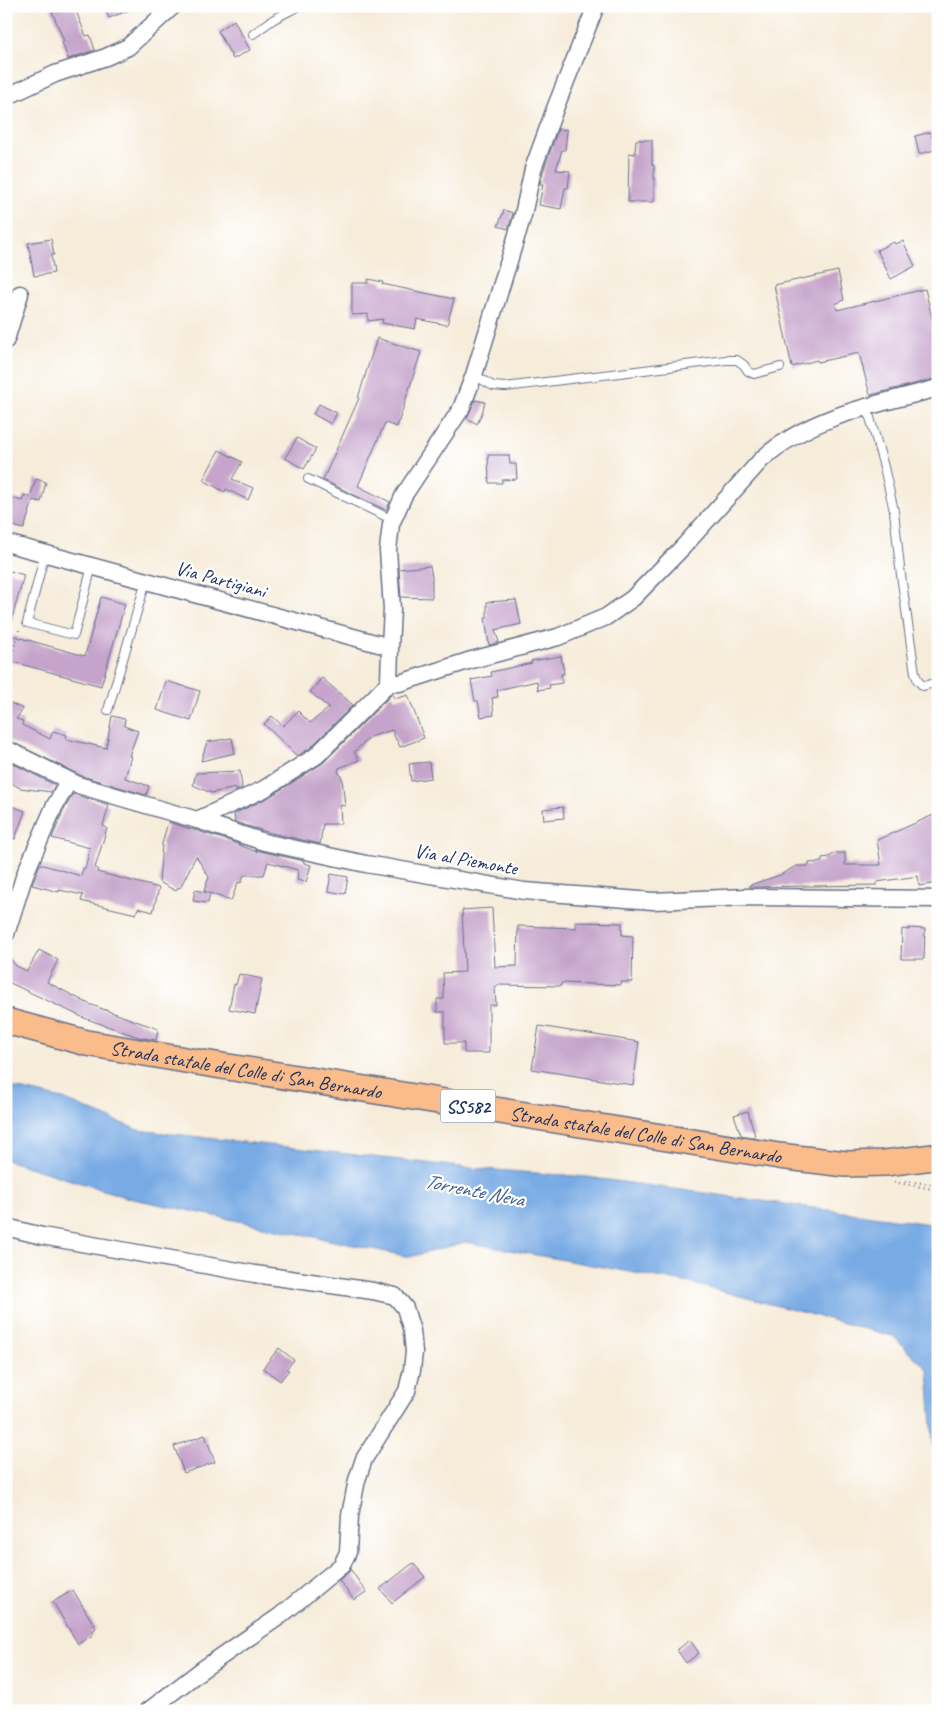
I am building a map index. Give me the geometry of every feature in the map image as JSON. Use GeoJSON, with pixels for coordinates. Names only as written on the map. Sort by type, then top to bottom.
{"type":"FeatureCollection","features":[{"type":"Feature","properties":{"kind":"main road","name":"Strada statale del Colle di San Bernardo"},"geometry":{"type":"LineString","coordinates":[[6,1021],[87,1043],[794,1158],[846,1164],[884,1163],[936,1157]]}},
{"type":"Feature","properties":{"kind":"street"},"geometry":{"type":"LineString","coordinates":[[6,97],[56,74],[106,57],[128,47],[173,6]]}},
{"type":"Feature","properties":{"kind":"street"},"geometry":{"type":"LineString","coordinates":[[197,820],[264,789],[316,756],[389,683],[392,610],[388,550],[391,524],[404,495],[461,409],[474,375],[523,215],[533,170],[596,6]]}},
{"type":"Feature","properties":{"kind":"street"},"geometry":{"type":"LineString","coordinates":[[6,340],[20,294]]}},
{"type":"Feature","properties":{"kind":"street"},"geometry":{"type":"LineString","coordinates":[[389,683],[400,683],[468,661],[558,637],[606,616],[633,598],[683,547],[762,459],[775,448],[803,430],[829,418],[938,388]]}},
{"type":"Feature","properties":{"kind":"street","name":"Via Partigiani"},"geometry":{"type":"LineString","coordinates":[[6,543],[390,647]]}},
{"type":"Feature","properties":{"kind":"street","name":"Via al Piemonte"},"geometry":{"type":"LineString","coordinates":[[6,749],[78,785],[264,842],[366,864],[524,891],[653,901],[747,897],[938,900]]}},
{"type":"Feature","properties":{"kind":"street"},"geometry":{"type":"LineString","coordinates":[[6,934],[25,874],[54,807],[69,781]]}},
{"type":"Feature","properties":{"kind":"street"},"geometry":{"type":"LineString","coordinates":[[6,1227],[42,1236],[255,1274],[374,1291],[395,1296],[405,1308],[412,1331],[414,1352],[412,1370],[406,1391],[364,1459],[357,1480],[350,1515],[348,1552],[342,1565],[280,1616],[203,1669],[148,1711]]}},
{"type":"Feature","properties":{"kind":"lane"},"geometry":{"type":"LineString","coordinates":[[253,34],[274,19],[299,6]]}},
{"type":"Feature","properties":{"kind":"lane"},"geometry":{"type":"LineString","coordinates":[[474,375],[492,386],[505,387],[726,360],[736,360],[754,374],[780,367]]}},
{"type":"Feature","properties":{"kind":"lane"},"geometry":{"type":"LineString","coordinates":[[867,407],[884,466],[894,512],[915,673],[918,681],[924,686],[938,682]]}},
{"type":"Feature","properties":{"kind":"lane"},"geometry":{"type":"LineString","coordinates":[[308,479],[393,520]]}},
{"type":"Feature","properties":{"kind":"lane"},"geometry":{"type":"LineString","coordinates":[[45,553],[27,623],[74,635],[92,566]]}},
{"type":"Feature","properties":{"kind":"lane"},"geometry":{"type":"LineString","coordinates":[[108,710],[146,581]]}},
{"type":"Feature","properties":{"kind":"path"},"geometry":{"type":"LineString","coordinates":[[6,674],[20,628],[27,623]]}},
{"type":"Feature","properties":{"kind":"path"},"geometry":{"type":"LineString","coordinates":[[894,1182],[938,1190]]}},
{"type":"Feature","properties":{"kind":"water","name":"Torrente Neva"},"geometry":{"type":"Polygon","coordinates":[[[6,1086],[63,1099],[138,1130],[470,1168],[587,1177],[938,1225],[938,1512],[928,1370],[893,1336],[690,1283],[465,1242],[410,1257],[129,1198],[6,1160],[6,1086]]]}},
{"type":"Feature","properties":{"kind":"building"},"geometry":{"type":"Polygon","coordinates":[[[58,6],[74,6],[86,36],[90,35],[95,50],[68,59],[62,42],[64,41],[51,9],[58,6]]]}},
{"type":"Feature","properties":{"kind":"building"},"geometry":{"type":"Polygon","coordinates":[[[104,6],[137,6],[137,7],[109,18],[104,6]]]}},
{"type":"Feature","properties":{"kind":"building"},"geometry":{"type":"Polygon","coordinates":[[[234,20],[250,50],[233,59],[218,31],[234,20]]]}},
{"type":"Feature","properties":{"kind":"building"},"geometry":{"type":"Polygon","coordinates":[[[558,129],[567,130],[565,150],[562,150],[556,170],[570,171],[568,188],[565,188],[561,209],[539,205],[543,184],[540,184],[543,172],[558,129]]]}},
{"type":"Feature","properties":{"kind":"building"},"geometry":{"type":"Polygon","coordinates":[[[931,132],[935,150],[919,154],[915,136],[931,132]]]}},
{"type":"Feature","properties":{"kind":"building"},"geometry":{"type":"Polygon","coordinates":[[[636,140],[652,140],[654,202],[628,202],[629,153],[635,154],[636,140]]]}},
{"type":"Feature","properties":{"kind":"building"},"geometry":{"type":"Polygon","coordinates":[[[504,210],[513,213],[508,229],[498,226],[504,210]]]}},
{"type":"Feature","properties":{"kind":"building"},"geometry":{"type":"Polygon","coordinates":[[[51,239],[54,255],[51,255],[54,273],[34,276],[28,243],[51,239]]]}},
{"type":"Feature","properties":{"kind":"building"},"geometry":{"type":"Polygon","coordinates":[[[903,241],[915,266],[891,279],[877,250],[894,242],[895,244],[903,241]]]}},
{"type":"Feature","properties":{"kind":"building"},"geometry":{"type":"Polygon","coordinates":[[[838,271],[844,300],[835,304],[837,310],[925,289],[938,343],[938,378],[870,395],[859,353],[818,362],[817,360],[792,367],[774,285],[838,271]]]}},
{"type":"Feature","properties":{"kind":"building"},"geometry":{"type":"Polygon","coordinates":[[[368,279],[383,282],[382,284],[454,299],[447,325],[417,319],[415,329],[382,323],[383,319],[368,321],[368,314],[352,315],[352,283],[368,283],[368,279]]]}},
{"type":"Feature","properties":{"kind":"building"},"geometry":{"type":"Polygon","coordinates":[[[377,338],[421,352],[397,427],[385,423],[358,486],[390,502],[386,510],[323,480],[359,398],[377,338]]]}},
{"type":"Feature","properties":{"kind":"building"},"geometry":{"type":"Polygon","coordinates":[[[475,400],[485,402],[477,424],[467,418],[475,400]]]}},
{"type":"Feature","properties":{"kind":"building"},"geometry":{"type":"Polygon","coordinates":[[[319,404],[337,413],[331,424],[313,414],[319,404]]]}},
{"type":"Feature","properties":{"kind":"building"},"geometry":{"type":"Polygon","coordinates":[[[297,438],[316,449],[304,469],[285,458],[297,438]]]}},
{"type":"Feature","properties":{"kind":"building"},"geometry":{"type":"Polygon","coordinates":[[[219,450],[242,462],[232,479],[253,488],[248,500],[226,489],[225,492],[203,480],[219,450]]]}},
{"type":"Feature","properties":{"kind":"building"},"geometry":{"type":"Polygon","coordinates":[[[488,455],[509,455],[510,464],[516,464],[517,479],[502,480],[502,483],[489,483],[488,455]]]}},
{"type":"Feature","properties":{"kind":"building"},"geometry":{"type":"Polygon","coordinates":[[[36,479],[46,482],[41,502],[33,500],[24,529],[6,524],[6,496],[22,501],[24,495],[30,497],[36,479]]]}},
{"type":"Feature","properties":{"kind":"building"},"geometry":{"type":"Polygon","coordinates":[[[430,566],[432,598],[401,597],[399,569],[430,566]]]}},
{"type":"Feature","properties":{"kind":"building"},"geometry":{"type":"Polygon","coordinates":[[[6,570],[24,575],[9,629],[6,628],[6,570]]]}},
{"type":"Feature","properties":{"kind":"building"},"geometry":{"type":"Polygon","coordinates":[[[101,597],[125,604],[101,686],[6,660],[6,634],[85,656],[101,597]]]}},
{"type":"Feature","properties":{"kind":"building"},"geometry":{"type":"Polygon","coordinates":[[[516,600],[521,624],[495,630],[499,642],[489,645],[485,618],[487,618],[487,602],[516,600]]]}},
{"type":"Feature","properties":{"kind":"building"},"geometry":{"type":"Polygon","coordinates":[[[561,656],[564,674],[561,674],[562,683],[549,685],[550,688],[538,690],[537,681],[497,690],[498,697],[492,698],[494,715],[481,717],[478,701],[475,701],[471,680],[492,676],[491,672],[532,663],[531,661],[561,656]]]}},
{"type":"Feature","properties":{"kind":"building"},"geometry":{"type":"Polygon","coordinates":[[[322,678],[353,705],[310,748],[297,756],[264,724],[272,716],[283,726],[298,711],[310,723],[329,708],[310,692],[322,678]]]}},
{"type":"Feature","properties":{"kind":"building"},"geometry":{"type":"Polygon","coordinates":[[[166,681],[200,691],[191,721],[157,710],[166,681]]]}},
{"type":"Feature","properties":{"kind":"building"},"geometry":{"type":"Polygon","coordinates":[[[392,694],[395,699],[408,695],[424,738],[400,747],[392,730],[370,737],[354,752],[359,760],[339,768],[338,771],[342,778],[345,806],[340,805],[341,824],[323,824],[320,844],[267,832],[235,822],[234,814],[269,797],[323,763],[392,694]]]}},
{"type":"Feature","properties":{"kind":"building"},"geometry":{"type":"Polygon","coordinates":[[[6,701],[23,709],[16,719],[23,721],[22,725],[50,739],[53,731],[67,735],[66,739],[106,748],[112,716],[125,719],[124,726],[138,731],[129,756],[131,756],[125,778],[149,786],[146,795],[82,776],[6,739],[6,701]]]}},
{"type":"Feature","properties":{"kind":"building"},"geometry":{"type":"Polygon","coordinates":[[[232,738],[235,753],[201,761],[207,742],[232,738]]]}},
{"type":"Feature","properties":{"kind":"building"},"geometry":{"type":"Polygon","coordinates":[[[6,760],[55,785],[51,792],[20,788],[6,780],[6,760]]]}},
{"type":"Feature","properties":{"kind":"building"},"geometry":{"type":"Polygon","coordinates":[[[429,762],[431,778],[411,781],[409,764],[429,762]]]}},
{"type":"Feature","properties":{"kind":"building"},"geometry":{"type":"Polygon","coordinates":[[[240,771],[242,788],[236,791],[236,788],[211,793],[193,785],[196,773],[240,771]]]}},
{"type":"Feature","properties":{"kind":"building"},"geometry":{"type":"Polygon","coordinates":[[[73,794],[109,805],[103,826],[107,828],[95,868],[98,869],[97,872],[159,888],[153,912],[138,908],[136,914],[81,901],[83,895],[59,890],[59,892],[32,885],[40,864],[81,876],[83,868],[85,869],[90,848],[52,838],[73,794]]]}},
{"type":"Feature","properties":{"kind":"building"},"geometry":{"type":"Polygon","coordinates":[[[6,804],[25,811],[15,839],[6,836],[6,804]]]}},
{"type":"Feature","properties":{"kind":"building"},"geometry":{"type":"Polygon","coordinates":[[[563,807],[564,818],[544,820],[543,809],[563,807]]]}},
{"type":"Feature","properties":{"kind":"building"},"geometry":{"type":"Polygon","coordinates":[[[938,813],[938,883],[919,886],[918,876],[877,882],[877,885],[750,887],[750,885],[780,875],[796,866],[809,866],[809,863],[822,862],[822,858],[829,857],[835,853],[845,853],[845,865],[881,865],[877,840],[938,813]]]}},
{"type":"Feature","properties":{"kind":"building"},"geometry":{"type":"Polygon","coordinates":[[[168,822],[230,841],[257,852],[255,850],[304,861],[304,863],[311,865],[306,882],[297,880],[298,870],[268,862],[264,875],[244,875],[241,883],[238,882],[231,901],[210,893],[208,903],[193,901],[195,890],[209,893],[204,891],[209,877],[196,856],[180,888],[178,887],[176,891],[159,882],[162,844],[168,822]]]}},
{"type":"Feature","properties":{"kind":"building"},"geometry":{"type":"Polygon","coordinates":[[[331,874],[348,877],[345,894],[328,891],[331,874]]]}},
{"type":"Feature","properties":{"kind":"building"},"geometry":{"type":"Polygon","coordinates":[[[492,908],[495,967],[517,966],[518,926],[576,928],[576,922],[622,923],[622,935],[633,936],[632,982],[621,982],[621,985],[561,983],[561,986],[497,985],[495,987],[496,1005],[489,1005],[489,1053],[464,1053],[464,1043],[445,1043],[445,1012],[437,1012],[437,999],[444,999],[443,973],[465,972],[462,910],[492,908]]]}},
{"type":"Feature","properties":{"kind":"building"},"geometry":{"type":"Polygon","coordinates":[[[909,928],[925,929],[924,959],[901,959],[902,929],[909,930],[909,928]]]}},
{"type":"Feature","properties":{"kind":"building"},"geometry":{"type":"Polygon","coordinates":[[[39,950],[58,960],[47,982],[89,1004],[158,1029],[156,1040],[138,1037],[84,1018],[6,981],[8,956],[16,966],[27,971],[39,950]]]}},
{"type":"Feature","properties":{"kind":"building"},"geometry":{"type":"Polygon","coordinates":[[[239,974],[262,979],[255,1014],[229,1009],[234,984],[236,985],[239,974]]]}},
{"type":"Feature","properties":{"kind":"building"},"geometry":{"type":"Polygon","coordinates":[[[539,1026],[639,1042],[633,1085],[532,1069],[539,1026]]]}},
{"type":"Feature","properties":{"kind":"building"},"geometry":{"type":"Polygon","coordinates":[[[748,1111],[755,1136],[752,1137],[741,1135],[734,1115],[748,1111]]]}},
{"type":"Feature","properties":{"kind":"building"},"geometry":{"type":"Polygon","coordinates":[[[279,1348],[294,1360],[286,1369],[289,1370],[280,1381],[263,1368],[279,1348]]]}},
{"type":"Feature","properties":{"kind":"building"},"geometry":{"type":"Polygon","coordinates":[[[205,1435],[215,1462],[184,1473],[174,1446],[205,1435]]]}},
{"type":"Feature","properties":{"kind":"building"},"geometry":{"type":"Polygon","coordinates":[[[413,1563],[425,1577],[392,1603],[380,1589],[413,1563]]]}},
{"type":"Feature","properties":{"kind":"building"},"geometry":{"type":"Polygon","coordinates":[[[351,1570],[366,1592],[354,1600],[339,1580],[351,1570]]]}},
{"type":"Feature","properties":{"kind":"building"},"geometry":{"type":"Polygon","coordinates":[[[73,1590],[96,1628],[91,1632],[93,1635],[78,1644],[53,1602],[73,1590]]]}},
{"type":"Feature","properties":{"kind":"building"},"geometry":{"type":"Polygon","coordinates":[[[690,1640],[699,1653],[686,1663],[677,1650],[690,1640]]]}}]}
